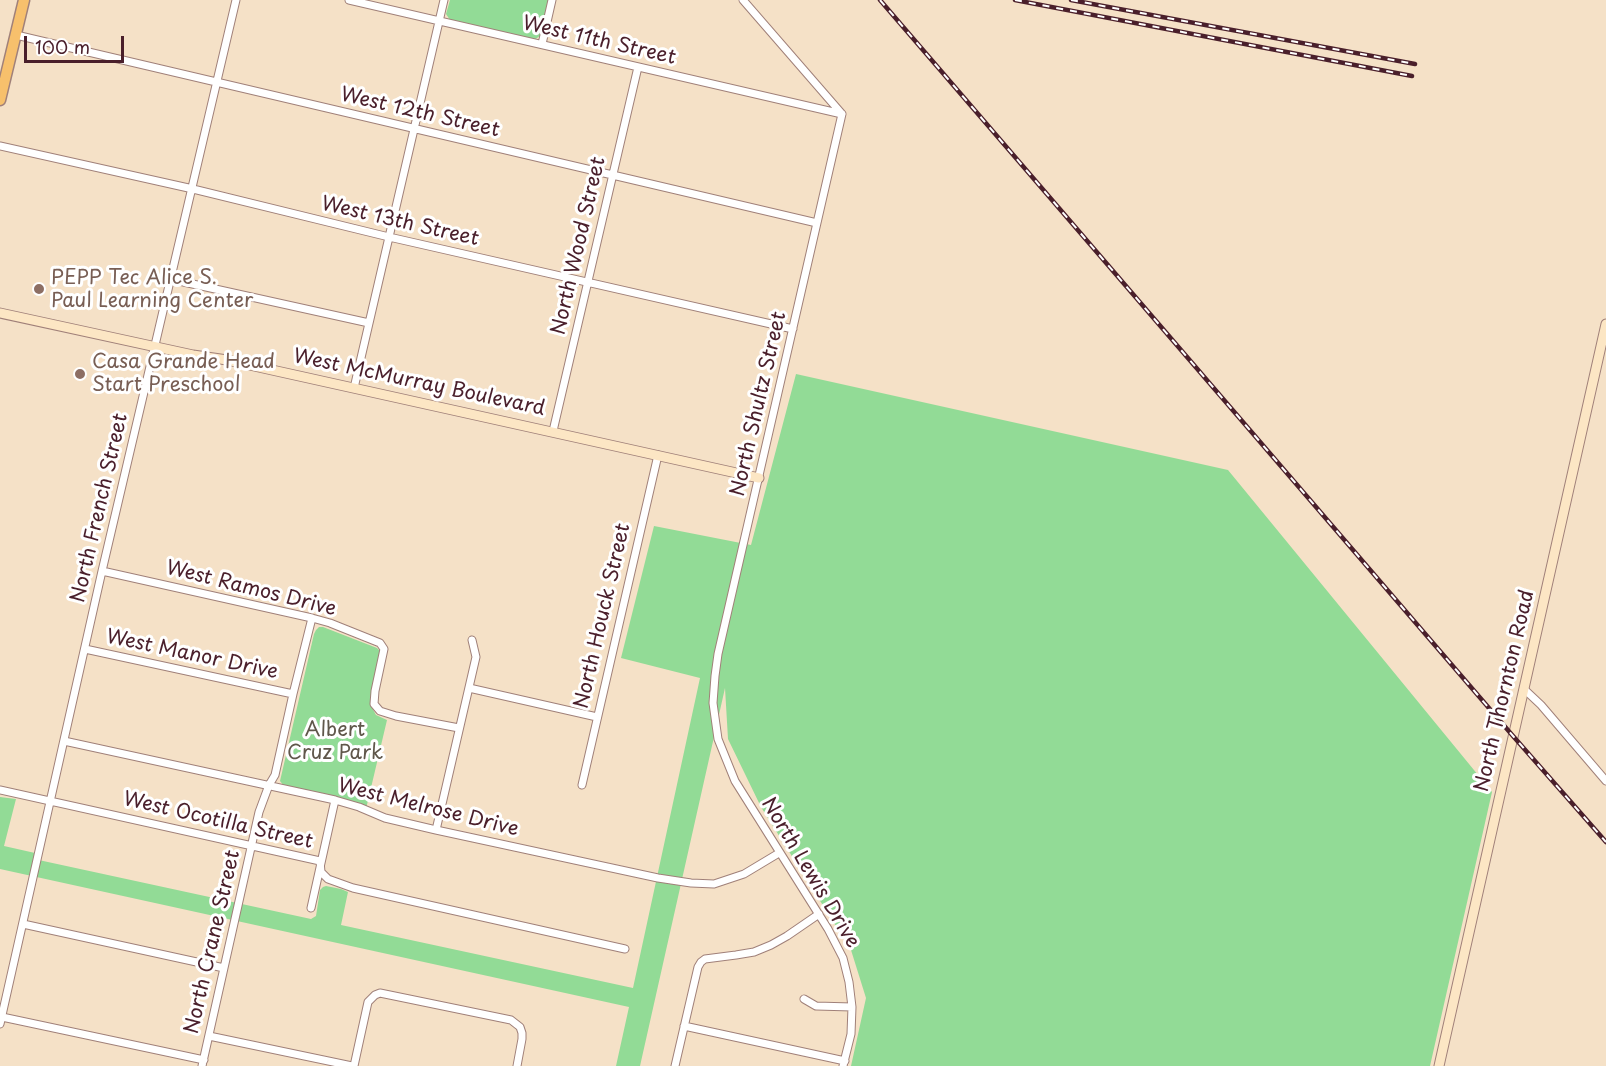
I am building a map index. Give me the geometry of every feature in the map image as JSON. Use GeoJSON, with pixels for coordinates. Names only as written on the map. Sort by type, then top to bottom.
{"type":"FeatureCollection","features":[{"type":"Feature","properties":{"kind":"main road"},"geometry":{"type":"LineString","coordinates":[[0,100],[24,0]]}},
{"type":"Feature","properties":{"kind":"street","name":"North French Street"},"geometry":{"type":"LineString","coordinates":[[1,1021],[84,650],[236,0]]}},
{"type":"Feature","properties":{"kind":"street","name":"West 11th Street"},"geometry":{"type":"LineString","coordinates":[[349,0],[842,114]]}},
{"type":"Feature","properties":{"kind":"street"},"geometry":{"type":"LineString","coordinates":[[354,388],[444,0]]}},
{"type":"Feature","properties":{"kind":"street"},"geometry":{"type":"LineString","coordinates":[[542,44],[552,0]]}},
{"type":"Feature","properties":{"kind":"street"},"geometry":{"type":"LineString","coordinates":[[743,0],[842,114]]}},
{"type":"Feature","properties":{"kind":"street","name":"West 12th Street"},"geometry":{"type":"LineString","coordinates":[[16,35],[817,223]]}},
{"type":"Feature","properties":{"kind":"street","name":"North Wood Street"},"geometry":{"type":"LineString","coordinates":[[553,431],[638,67]]}},
{"type":"Feature","properties":{"kind":"street","name":"North Shultz Street"},"geometry":{"type":"LineString","coordinates":[[713,703],[718,654],[842,114]]}},
{"type":"Feature","properties":{"kind":"street","name":"West 13th Street"},"geometry":{"type":"LineString","coordinates":[[0,146],[793,329]]}},
{"type":"Feature","properties":{"kind":"street"},"geometry":{"type":"LineString","coordinates":[[170,279],[369,323]]}},
{"type":"Feature","properties":{"kind":"street","name":"West McMurray Boulevard"},"geometry":{"type":"LineString","coordinates":[[0,313],[553,431],[759,478]]}},
{"type":"Feature","properties":{"kind":"street","name":"North Thornton Road"},"geometry":{"type":"LineString","coordinates":[[1439,1066],[1606,324]]}},
{"type":"Feature","properties":{"kind":"street","name":"North Houck Street"},"geometry":{"type":"LineString","coordinates":[[582,785],[658,455]]}},
{"type":"Feature","properties":{"kind":"street","name":"West Ramos Drive"},"geometry":{"type":"LineString","coordinates":[[102,572],[312,618],[380,643],[384,649],[374,705],[380,711],[396,716],[459,728]]}},
{"type":"Feature","properties":{"kind":"street","name":"North Crane Street"},"geometry":{"type":"LineString","coordinates":[[203,1063],[259,812],[275,775],[312,618]]}},
{"type":"Feature","properties":{"kind":"street"},"geometry":{"type":"LineString","coordinates":[[436,830],[476,657],[472,640]]}},
{"type":"Feature","properties":{"kind":"street","name":"West Manor Drive"},"geometry":{"type":"LineString","coordinates":[[84,650],[293,694]]}},
{"type":"Feature","properties":{"kind":"street"},"geometry":{"type":"LineString","coordinates":[[469,688],[597,717]]}},
{"type":"Feature","properties":{"kind":"street"},"geometry":{"type":"LineString","coordinates":[[1524,689],[1541,705],[1606,781]]}},
{"type":"Feature","properties":{"kind":"street","name":"North Lewis Drive"},"geometry":{"type":"LineString","coordinates":[[713,703],[718,739],[735,781],[828,928],[843,958],[852,1008],[851,1034],[844,1064]]}},
{"type":"Feature","properties":{"kind":"street","name":"West Melrose Drive"},"geometry":{"type":"LineString","coordinates":[[64,741],[335,800],[385,818],[658,878],[714,884],[744,874],[779,853]]}},
{"type":"Feature","properties":{"kind":"street","name":"West Ocotilla Street"},"geometry":{"type":"LineString","coordinates":[[0,790],[320,861],[321,873],[328,879],[353,888],[625,949]]}},
{"type":"Feature","properties":{"kind":"street"},"geometry":{"type":"LineString","coordinates":[[311,908],[335,800]]}},
{"type":"Feature","properties":{"kind":"street"},"geometry":{"type":"LineString","coordinates":[[675,1066],[701,962],[705,959],[754,952],[788,936],[819,914]]}},
{"type":"Feature","properties":{"kind":"street"},"geometry":{"type":"LineString","coordinates":[[23,924],[224,968]]}},
{"type":"Feature","properties":{"kind":"street"},"geometry":{"type":"LineString","coordinates":[[209,1036],[353,1066],[368,1002],[370,998],[380,993],[511,1020],[520,1027],[522,1033],[517,1065],[526,1066]]}},
{"type":"Feature","properties":{"kind":"street"},"geometry":{"type":"LineString","coordinates":[[804,999],[816,1006],[852,1008]]}},
{"type":"Feature","properties":{"kind":"street"},"geometry":{"type":"LineString","coordinates":[[1,1021],[203,1063]]}},
{"type":"Feature","properties":{"kind":"street"},"geometry":{"type":"LineString","coordinates":[[684,1026],[844,1064]]}},
{"type":"Feature","properties":{"kind":"green space"},"geometry":{"type":"Polygon","coordinates":[[[450,0],[549,0],[540,36],[534,40],[450,20],[446,14],[450,0]]]}},
{"type":"Feature","properties":{"kind":"green space"},"geometry":{"type":"Polygon","coordinates":[[[796,374],[1228,470],[1492,792],[1430,1066],[851,1066],[866,998],[851,950],[761,807],[728,739],[725,688],[640,1066],[616,1066],[629,1007],[0,869],[0,797],[16,799],[4,846],[35,853],[34,859],[311,919],[316,916],[320,890],[323,887],[341,889],[348,892],[341,925],[633,988],[700,678],[621,658],[654,526],[751,545],[796,374]]]}},
{"type":"Feature","properties":{"kind":"green space","name":"Albert Cruz Park"},"geometry":{"type":"Polygon","coordinates":[[[319,627],[380,651],[370,704],[376,715],[387,720],[366,809],[284,786],[280,781],[314,634],[319,627]]]}},
{"type":"Feature","properties":{"kind":"railway"},"geometry":{"type":"LineString","coordinates":[[880,0],[1606,842]]}},
{"type":"Feature","properties":{"kind":"railway"},"geometry":{"type":"LineString","coordinates":[[1015,0],[1412,76]]}},
{"type":"Feature","properties":{"kind":"railway"},"geometry":{"type":"LineString","coordinates":[[1071,0],[1415,64]]}},
{"type":"Feature","properties":{"kind":"place","name":"PEPP Tec Alice S. Paul Learning Center"},"geometry":{"type":"Point","coordinates":[39,289]}},
{"type":"Feature","properties":{"kind":"place","name":"Casa Grande Head Start Preschool"},"geometry":{"type":"Point","coordinates":[80,374]}}]}
